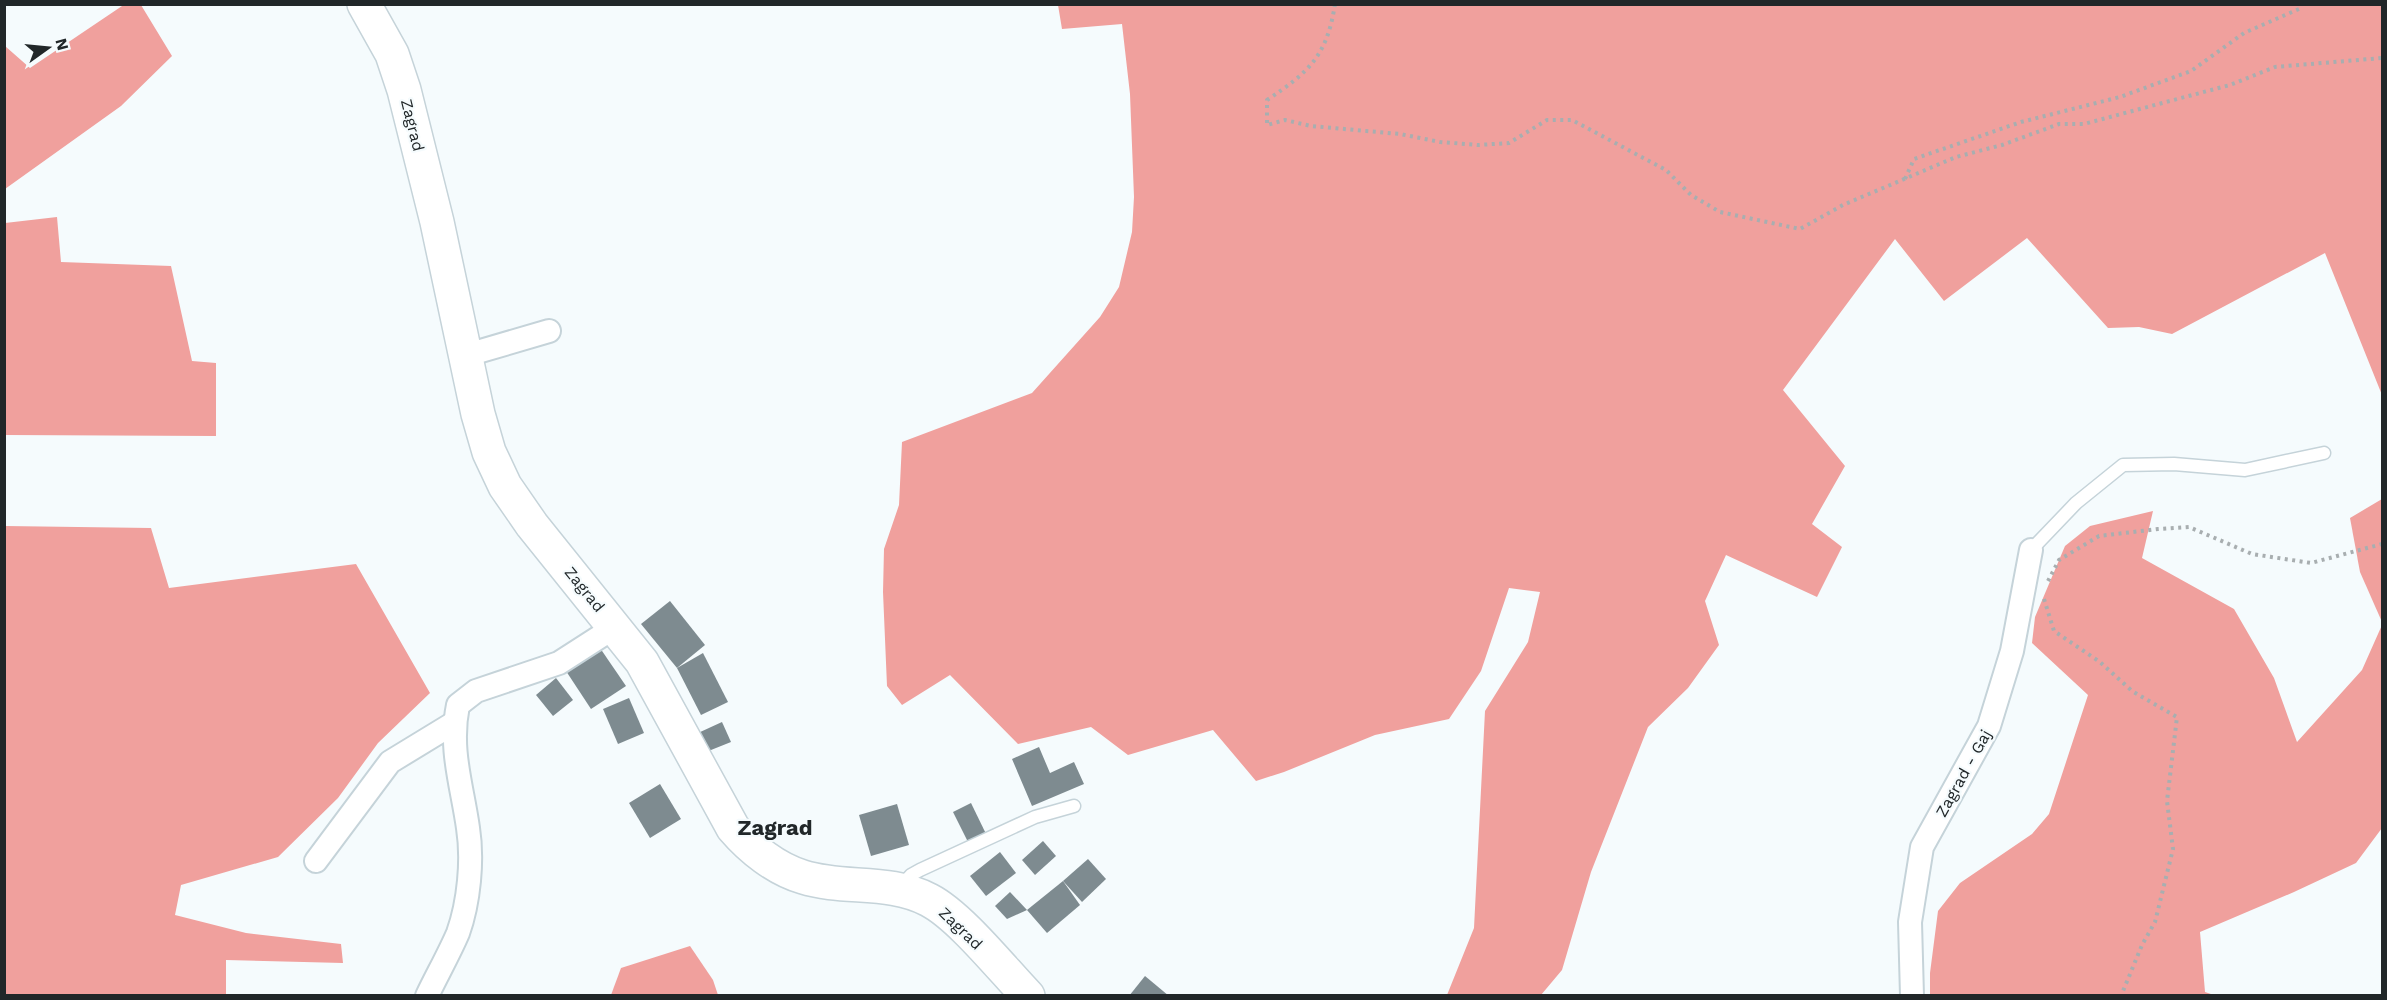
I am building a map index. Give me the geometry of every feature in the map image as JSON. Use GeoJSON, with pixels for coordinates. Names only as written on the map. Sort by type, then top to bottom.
{"type":"FeatureCollection","features":[{"type":"Feature","properties":{"kind":"main road","name":"Zagrad"},"geometry":{"type":"LineString","coordinates":[[364,4],[392,54],[404,90],[486,442],[505,486],[532,525],[642,662],[683,733],[733,828],[748,845],[779,866],[804,877],[898,889],[928,900],[950,913],[1028,996]]}},
{"type":"Feature","properties":{"kind":"street"},"geometry":{"type":"LineString","coordinates":[[466,355],[549,331]]}},
{"type":"Feature","properties":{"kind":"street","name":"Zagrad - Gaj"},"geometry":{"type":"LineString","coordinates":[[1912,996],[1910,922],[1922,847],[1989,726],[2012,651],[2031,550]]}},
{"type":"Feature","properties":{"kind":"street"},"geometry":{"type":"LineString","coordinates":[[427,996],[458,932],[469,879],[468,829],[456,769],[454,723],[458,705],[476,691],[559,663],[615,627]]}},
{"type":"Feature","properties":{"kind":"street"},"geometry":{"type":"LineString","coordinates":[[316,861],[390,762],[454,723]]}},
{"type":"Feature","properties":{"kind":"lane"},"geometry":{"type":"LineString","coordinates":[[2031,550],[2076,502],[2123,465],[2174,464],[2245,470],[2324,453]]}},
{"type":"Feature","properties":{"kind":"lane"},"geometry":{"type":"LineString","coordinates":[[898,889],[911,875],[920,870],[1048,812],[1074,806]]}},
{"type":"Feature","properties":{"kind":"path"},"geometry":{"type":"LineString","coordinates":[[1335,4],[1330,33],[1318,55],[1299,79],[1267,100],[1267,125],[1285,120],[1311,126],[1400,134],[1440,142],[1478,144],[1509,143],[1547,120],[1572,120],[1666,170],[1691,195],[1720,212],[1800,229],[1843,205],[1956,157],[2002,145],[2059,124],[2084,124],[2230,85],[2275,68],[2382,58]]}},
{"type":"Feature","properties":{"kind":"path"},"geometry":{"type":"LineString","coordinates":[[1905,180],[1914,159],[2022,122],[2120,97],[2191,70],[2244,33],[2299,9],[2302,4]]}},
{"type":"Feature","properties":{"kind":"path"},"geometry":{"type":"LineString","coordinates":[[2046,585],[2059,560],[2099,536],[2189,527],[2252,554],[2311,563],[2382,544]]}},
{"type":"Feature","properties":{"kind":"path"},"geometry":{"type":"LineString","coordinates":[[2042,593],[2054,631],[2100,662],[2132,691],[2177,717],[2167,801],[2174,849],[2155,922],[2142,945],[2121,996]]}},
{"type":"Feature","properties":{"kind":"shaded area"},"geometry":{"type":"Polygon","coordinates":[[[125,4],[141,5],[172,56],[121,106],[5,189],[5,46],[30,68],[125,4]]]}},
{"type":"Feature","properties":{"kind":"shaded area"},"geometry":{"type":"Polygon","coordinates":[[[1058,5],[2382,5],[2382,395],[2325,253],[2172,334],[2139,327],[2108,328],[2027,238],[1944,301],[1895,239],[1783,390],[1845,466],[1812,524],[1842,547],[1817,597],[1726,555],[1705,601],[1719,645],[1688,688],[1648,727],[1591,872],[1562,970],[1541,995],[1447,995],[1474,928],[1485,711],[1528,642],[1540,592],[1509,588],[1481,671],[1449,719],[1375,735],[1256,781],[1213,730],[1128,755],[1091,727],[1018,744],[950,675],[902,705],[887,686],[883,592],[884,549],[899,505],[902,442],[1032,393],[1100,317],[1119,287],[1132,232],[1134,197],[1130,94],[1122,24],[1062,29],[1058,5]]]}},
{"type":"Feature","properties":{"kind":"shaded area"},"geometry":{"type":"Polygon","coordinates":[[[57,217],[61,262],[171,266],[192,361],[216,363],[216,436],[5,435],[5,223],[57,217]]]}},
{"type":"Feature","properties":{"kind":"shaded area"},"geometry":{"type":"Polygon","coordinates":[[[2382,499],[2382,622],[2360,572],[2350,518],[2382,499]]]}},
{"type":"Feature","properties":{"kind":"shaded area"},"geometry":{"type":"Polygon","coordinates":[[[2153,511],[2142,558],[2234,609],[2274,678],[2297,742],[2362,670],[2382,625],[2382,828],[2356,863],[2200,932],[2205,992],[2214,995],[1930,995],[1930,973],[1938,911],[1960,883],[2032,834],[2049,814],[2088,695],[2032,643],[2035,617],[2065,546],[2090,526],[2153,511]]]}},
{"type":"Feature","properties":{"kind":"shaded area"},"geometry":{"type":"Polygon","coordinates":[[[5,526],[151,528],[169,588],[356,564],[430,693],[378,743],[338,798],[278,857],[181,885],[175,915],[246,933],[341,944],[343,963],[226,960],[226,995],[5,995],[5,526]]]}},
{"type":"Feature","properties":{"kind":"shaded area"},"geometry":{"type":"Polygon","coordinates":[[[690,946],[713,980],[718,995],[611,995],[621,968],[690,946]]]}},
{"type":"Feature","properties":{"kind":"building"},"geometry":{"type":"Polygon","coordinates":[[[670,601],[705,645],[677,668],[641,624],[670,601]]]}},
{"type":"Feature","properties":{"kind":"building"},"geometry":{"type":"Polygon","coordinates":[[[600,648],[626,686],[591,709],[566,671],[600,648]]]}},
{"type":"Feature","properties":{"kind":"building"},"geometry":{"type":"Polygon","coordinates":[[[703,653],[728,702],[701,715],[677,668],[703,653]]]}},
{"type":"Feature","properties":{"kind":"building"},"geometry":{"type":"Polygon","coordinates":[[[556,678],[573,700],[553,716],[536,695],[556,678]]]}},
{"type":"Feature","properties":{"kind":"building"},"geometry":{"type":"Polygon","coordinates":[[[629,698],[644,733],[618,744],[603,709],[629,698]]]}},
{"type":"Feature","properties":{"kind":"building"},"geometry":{"type":"Polygon","coordinates":[[[722,722],[731,742],[706,752],[698,733],[722,722]]]}},
{"type":"Feature","properties":{"kind":"building"},"geometry":{"type":"Polygon","coordinates":[[[1039,747],[1050,773],[1074,762],[1084,784],[1032,806],[1012,759],[1039,747]]]}},
{"type":"Feature","properties":{"kind":"building"},"geometry":{"type":"Polygon","coordinates":[[[660,784],[681,819],[650,838],[629,803],[660,784]]]}},
{"type":"Feature","properties":{"kind":"building"},"geometry":{"type":"Polygon","coordinates":[[[971,803],[988,838],[970,846],[953,812],[971,803]]]}},
{"type":"Feature","properties":{"kind":"building"},"geometry":{"type":"Polygon","coordinates":[[[897,804],[909,845],[871,856],[859,815],[897,804]]]}},
{"type":"Feature","properties":{"kind":"building"},"geometry":{"type":"Polygon","coordinates":[[[1043,841],[1056,856],[1035,875],[1022,860],[1043,841]]]}},
{"type":"Feature","properties":{"kind":"building"},"geometry":{"type":"Polygon","coordinates":[[[1000,852],[1016,873],[986,896],[970,876],[1000,852]]]}},
{"type":"Feature","properties":{"kind":"building"},"geometry":{"type":"Polygon","coordinates":[[[1088,859],[1106,879],[1082,902],[1063,881],[1088,859]]]}},
{"type":"Feature","properties":{"kind":"building"},"geometry":{"type":"Polygon","coordinates":[[[1063,881],[1080,905],[1047,933],[1027,910],[1063,881]]]}},
{"type":"Feature","properties":{"kind":"building"},"geometry":{"type":"Polygon","coordinates":[[[1010,892],[1027,910],[1007,919],[995,906],[1010,892]]]}},
{"type":"Feature","properties":{"kind":"building"},"geometry":{"type":"Polygon","coordinates":[[[1145,976],[1169,996],[1129,996],[1145,976]]]}},
{"type":"Feature","properties":{"kind":"district","name":"Zagrad"},"geometry":{"type":"Point","coordinates":[775,827]}}]}
